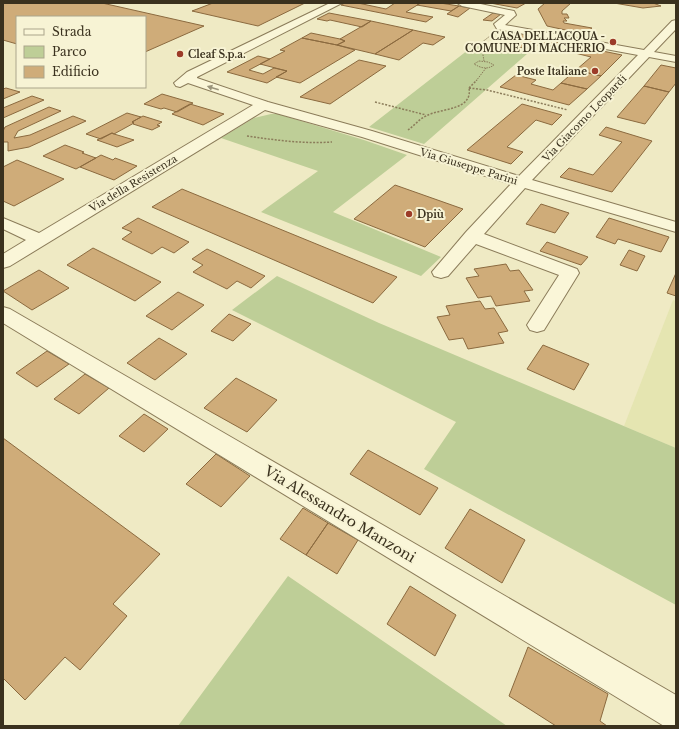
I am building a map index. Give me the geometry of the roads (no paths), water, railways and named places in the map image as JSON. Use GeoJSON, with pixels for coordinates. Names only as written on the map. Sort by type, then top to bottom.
{"type":"FeatureCollection","features":[{"type":"Feature","properties":{"kind":"street","name":"Via Giuseppe Parini"},"geometry":{"type":"LineString","coordinates":[[337,3],[191,75],[180,83],[179,87],[197,94],[233,103],[263,105],[367,134],[522,182],[676,227]]}},
{"type":"Feature","properties":{"kind":"street"},"geometry":{"type":"LineString","coordinates":[[462,3],[511,13],[511,15],[499,24],[501,27],[676,59]]}},
{"type":"Feature","properties":{"kind":"street","name":"Via Giacomo Leopardi"},"geometry":{"type":"LineString","coordinates":[[441,272],[522,182],[676,23]]}},
{"type":"Feature","properties":{"kind":"street","name":"Via della Resistenza"},"geometry":{"type":"LineString","coordinates":[[3,262],[263,105]]}},
{"type":"Feature","properties":{"kind":"street"},"geometry":{"type":"LineString","coordinates":[[3,223],[40,240]]}},
{"type":"Feature","properties":{"kind":"street"},"geometry":{"type":"LineString","coordinates":[[472,236],[570,273],[538,325]]}},
{"type":"Feature","properties":{"kind":"street","name":"Via Alessandro Manzoni"},"geometry":{"type":"LineString","coordinates":[[3,314],[676,714]]}},
{"type":"Feature","properties":{"kind":"place","name":"CASA DELL'ACQUA - COMUNE DI MACHERIO"},"geometry":{"type":"Point","coordinates":[613,42]}},
{"type":"Feature","properties":{"kind":"place","name":"Cleaf S.p.a."},"geometry":{"type":"Point","coordinates":[180,54]}},
{"type":"Feature","properties":{"kind":"place","name":"Poste Italiane"},"geometry":{"type":"Point","coordinates":[595,71]}},
{"type":"Feature","properties":{"kind":"place","name":"Dpiù"},"geometry":{"type":"Point","coordinates":[409,214]}}]}
